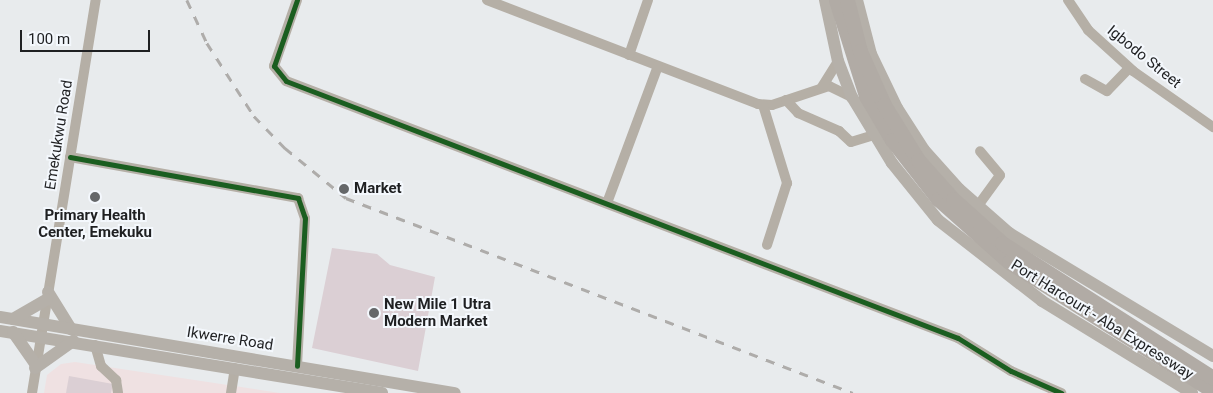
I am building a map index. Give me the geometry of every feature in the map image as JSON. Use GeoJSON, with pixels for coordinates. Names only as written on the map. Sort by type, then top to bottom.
{"type":"FeatureCollection","features":[{"type":"Feature","properties":{"kind":"highway","name":"Port Harcourt - Aba Expressway"},"geometry":{"type":"LineString","coordinates":[[836,0],[858,79],[913,169],[962,224],[1213,391]]}},
{"type":"Feature","properties":{"kind":"highway","name":"Port Harcourt - Aba Expressway"},"geometry":{"type":"LineString","coordinates":[[847,0],[869,74],[918,160],[953,199],[1002,242],[1068,295],[1213,378]]}},
{"type":"Feature","properties":{"kind":"main road"},"geometry":{"type":"LineString","coordinates":[[825,0],[838,61],[852,97],[874,135],[938,220],[1000,271],[1192,393]]}},
{"type":"Feature","properties":{"kind":"main road"},"geometry":{"type":"LineString","coordinates":[[857,0],[871,54],[897,108],[924,150],[977,207],[1043,255],[1213,356]]}},
{"type":"Feature","properties":{"kind":"main road"},"geometry":{"type":"LineString","coordinates":[[6,331],[36,366],[72,335],[47,296],[13,319]]}},
{"type":"Feature","properties":{"kind":"main road","name":"Ikwerre Road"},"geometry":{"type":"LineString","coordinates":[[0,317],[13,319],[41,330]]}},
{"type":"Feature","properties":{"kind":"main road","name":"Ikwerre Road"},"geometry":{"type":"LineString","coordinates":[[6,331],[41,330],[297,366],[455,393]]}},
{"type":"Feature","properties":{"kind":"main road","name":"Ikwerre Road"},"geometry":{"type":"LineString","coordinates":[[72,335],[96,345],[382,393]]}},
{"type":"Feature","properties":{"kind":"street","name":"Emekukwu Road"},"geometry":{"type":"LineString","coordinates":[[32,393],[96,0]]}},
{"type":"Feature","properties":{"kind":"street"},"geometry":{"type":"LineString","coordinates":[[297,0],[274,66],[286,81],[958,338],[1012,371],[1061,393]]}},
{"type":"Feature","properties":{"kind":"street"},"geometry":{"type":"LineString","coordinates":[[488,0],[763,106],[822,87],[835,87],[852,97]]}},
{"type":"Feature","properties":{"kind":"street"},"geometry":{"type":"LineString","coordinates":[[629,55],[648,0]]}},
{"type":"Feature","properties":{"kind":"street","name":"Igbodo Street"},"geometry":{"type":"LineString","coordinates":[[1068,0],[1088,30],[1129,68],[1213,127]]}},
{"type":"Feature","properties":{"kind":"street"},"geometry":{"type":"LineString","coordinates":[[822,87],[838,61]]}},
{"type":"Feature","properties":{"kind":"street"},"geometry":{"type":"LineString","coordinates":[[607,204],[658,66]]}},
{"type":"Feature","properties":{"kind":"street"},"geometry":{"type":"LineString","coordinates":[[1085,79],[1107,91],[1129,68]]}},
{"type":"Feature","properties":{"kind":"street"},"geometry":{"type":"LineString","coordinates":[[786,100],[798,113],[839,131],[851,142],[874,135]]}},
{"type":"Feature","properties":{"kind":"street"},"geometry":{"type":"LineString","coordinates":[[763,106],[787,184],[767,245]]}},
{"type":"Feature","properties":{"kind":"street"},"geometry":{"type":"LineString","coordinates":[[977,207],[1000,175],[980,151]]}},
{"type":"Feature","properties":{"kind":"street"},"geometry":{"type":"LineString","coordinates":[[70,157],[298,198],[306,218],[297,366]]}},
{"type":"Feature","properties":{"kind":"street"},"geometry":{"type":"LineString","coordinates":[[96,345],[102,366],[116,380],[118,393]]}},
{"type":"Feature","properties":{"kind":"street"},"geometry":{"type":"LineString","coordinates":[[231,393],[235,368]]}},
{"type":"Feature","properties":{"kind":"shaded area"},"geometry":{"type":"Polygon","coordinates":[[[75,362],[280,393],[44,393],[47,375],[61,364],[75,362]]]}},
{"type":"Feature","properties":{"kind":"building","name":"New Mile 1 Utra Modern Market"},"geometry":{"type":"Polygon","coordinates":[[[332,248],[377,254],[390,265],[435,277],[418,371],[312,348],[332,248]]]}},
{"type":"Feature","properties":{"kind":"building"},"geometry":{"type":"Polygon","coordinates":[[[69,376],[113,384],[111,393],[66,393],[69,376]]]}},
{"type":"Feature","properties":{"kind":"railway"},"geometry":{"type":"LineString","coordinates":[[187,0],[207,43],[254,116],[285,148],[346,198],[853,393]]}},
{"type":"Feature","properties":{"kind":"cycle path"},"geometry":{"type":"LineString","coordinates":[[297,0],[274,66],[286,81],[958,338],[1011,371],[1061,393]]}},
{"type":"Feature","properties":{"kind":"cycle path"},"geometry":{"type":"LineString","coordinates":[[70,157],[298,198],[305,218],[297,366]]}},
{"type":"Feature","properties":{"kind":"place","name":"Market"},"geometry":{"type":"Point","coordinates":[344,189]}},
{"type":"Feature","properties":{"kind":"place","name":"Primary Health Center, Emekuku"},"geometry":{"type":"Point","coordinates":[95,197]}},
{"type":"Feature","properties":{"kind":"place","name":"New Mile 1 Utra Modern Market"},"geometry":{"type":"Point","coordinates":[374,313]}}]}
